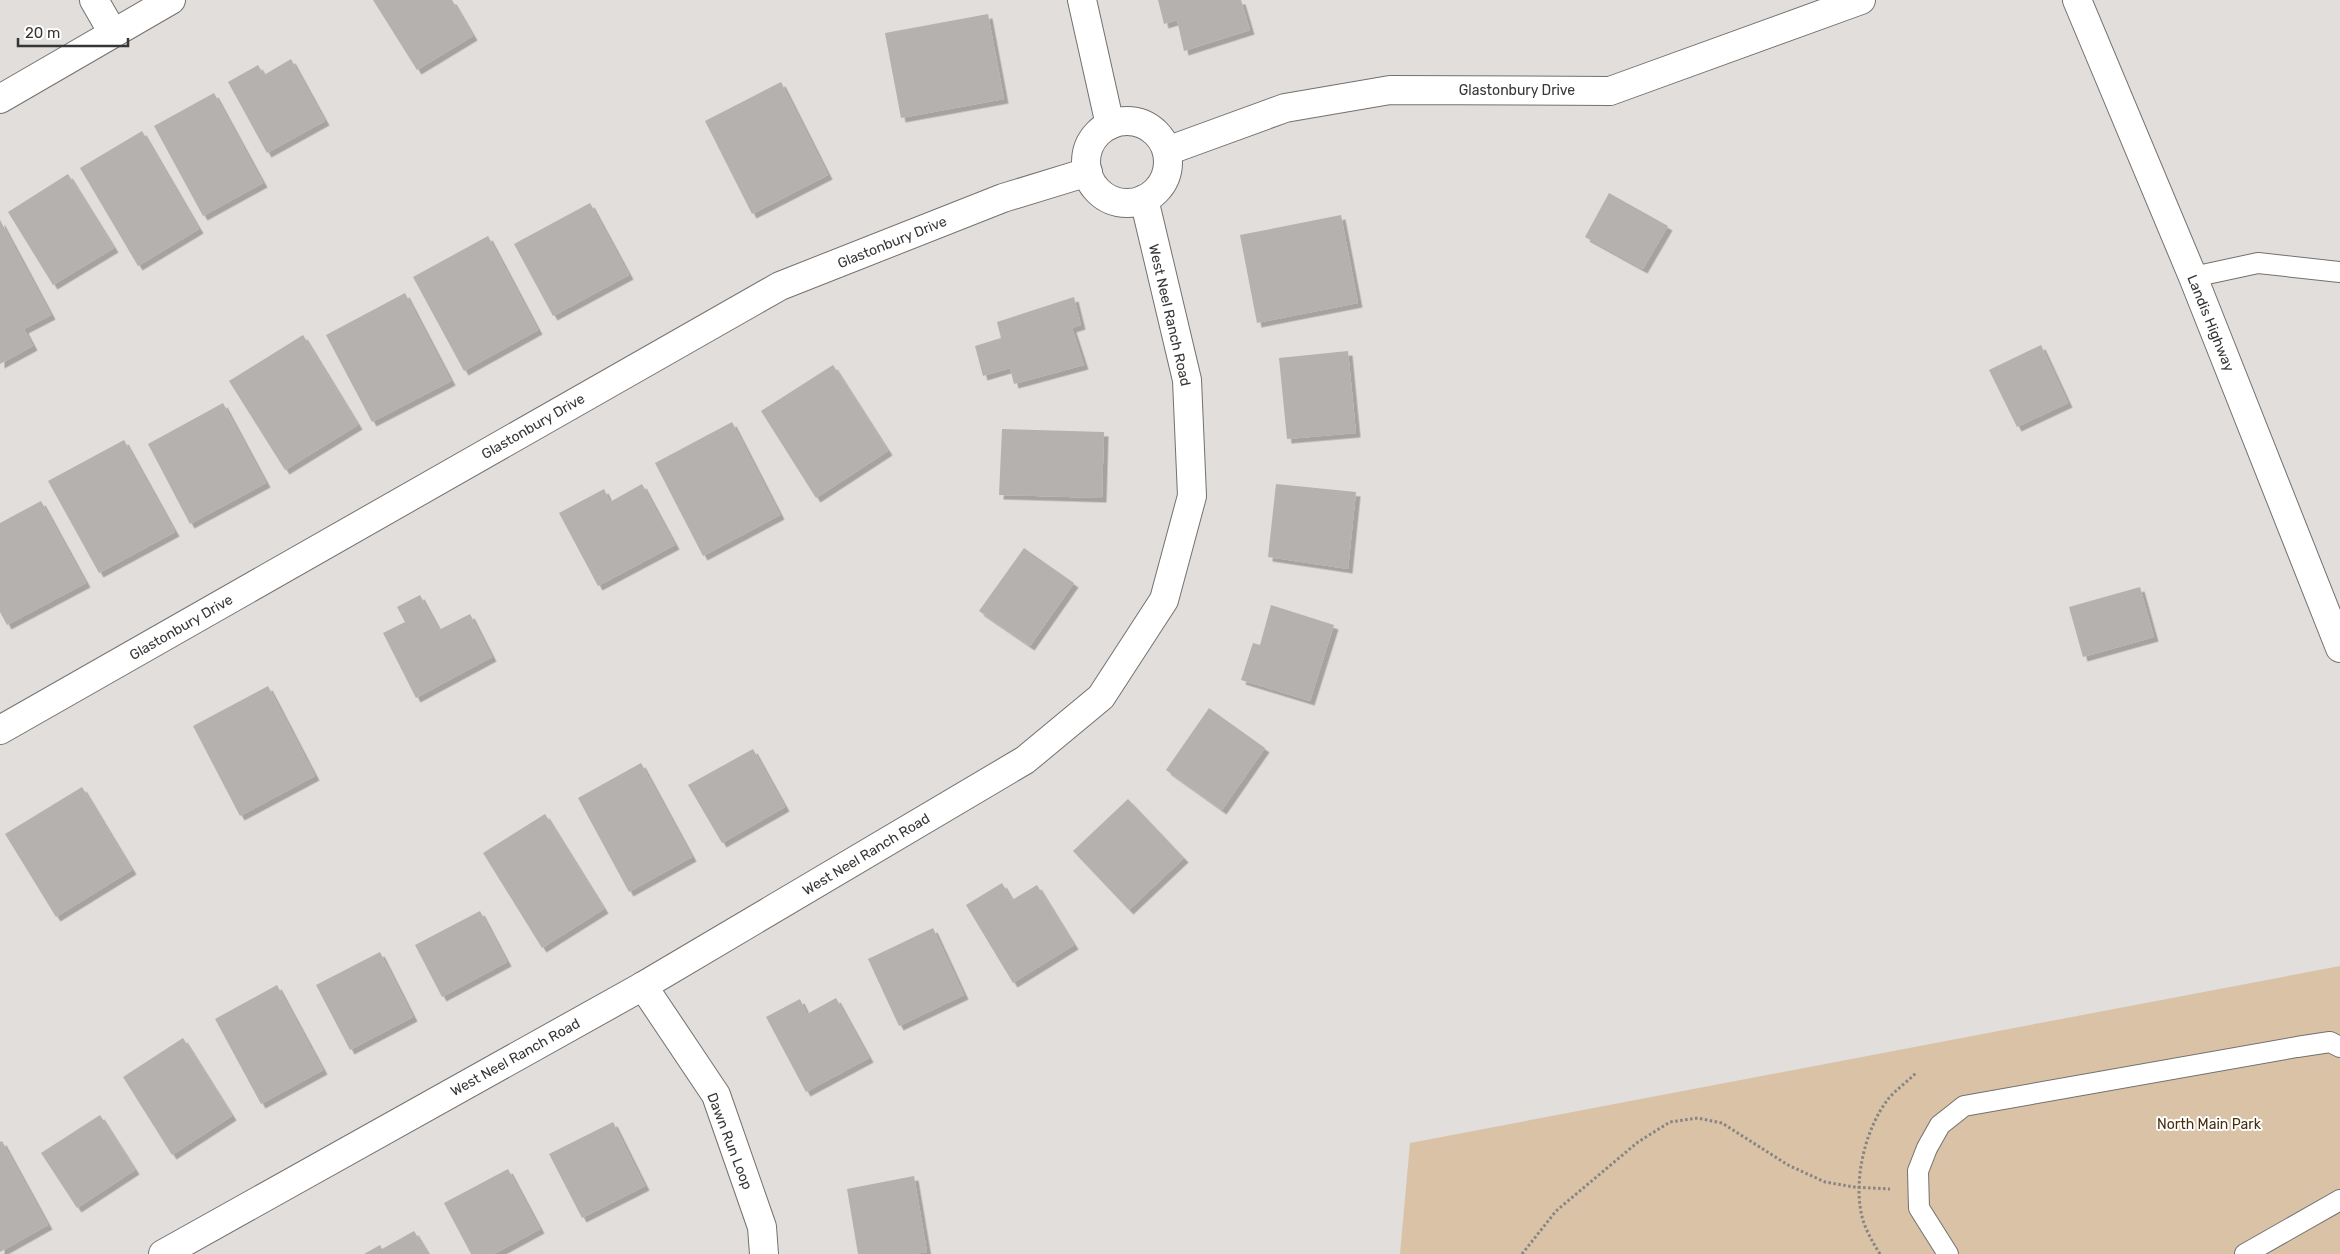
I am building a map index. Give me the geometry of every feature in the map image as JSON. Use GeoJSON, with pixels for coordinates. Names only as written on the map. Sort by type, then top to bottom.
{"type":"FeatureCollection","features":[{"type":"Feature","properties":{"kind":"street"},"geometry":{"type":"LineString","coordinates":[[94,0],[113,33]]}},
{"type":"Feature","properties":{"kind":"street"},"geometry":{"type":"LineString","coordinates":[[0,98],[171,0]]}},
{"type":"Feature","properties":{"kind":"street"},"geometry":{"type":"LineString","coordinates":[[1082,0],[1110,124]]}},
{"type":"Feature","properties":{"kind":"street","name":"Glastonbury Drive"},"geometry":{"type":"LineString","coordinates":[[1167,151],[1285,108],[1390,90],[1610,91],[1861,0]]}},
{"type":"Feature","properties":{"kind":"street","name":"Landis Highway"},"geometry":{"type":"LineString","coordinates":[[2077,0],[2193,277],[2340,648]]}},
{"type":"Feature","properties":{"kind":"street"},"geometry":{"type":"LineString","coordinates":[[1124,121],[1138,122],[1161,138],[1167,151],[1168,165],[1164,179],[1156,191],[1144,199],[1131,203],[1116,201],[1104,195],[1094,185],[1088,172],[1087,158],[1091,144],[1099,133],[1110,124],[1124,121]]}},
{"type":"Feature","properties":{"kind":"street","name":"Glastonbury Drive"},"geometry":{"type":"LineString","coordinates":[[0,730],[780,286],[1003,198],[1088,172]]}},
{"type":"Feature","properties":{"kind":"street","name":"West Neel Ranch Road"},"geometry":{"type":"LineString","coordinates":[[162,1254],[643,986],[1025,760],[1101,697],[1164,600],[1192,496],[1187,380],[1144,199]]}},
{"type":"Feature","properties":{"kind":"street","name":"Dawn Run Loop"},"geometry":{"type":"LineString","coordinates":[[643,986],[716,1096],[762,1227],[764,1254]]}},
{"type":"Feature","properties":{"kind":"lane"},"geometry":{"type":"LineString","coordinates":[[2193,277],[2258,263],[2340,272]]}},
{"type":"Feature","properties":{"kind":"lane"},"geometry":{"type":"LineString","coordinates":[[1948,1254],[1919,1208],[1917,1190],[1918,1171],[1927,1148],[1940,1125],[1964,1106],[2296,1047],[2330,1042],[2340,1047]]}},
{"type":"Feature","properties":{"kind":"lane"},"geometry":{"type":"LineString","coordinates":[[2245,1254],[2340,1200]]}},
{"type":"Feature","properties":{"kind":"path"},"geometry":{"type":"LineString","coordinates":[[1880,1254],[1868,1234],[1861,1213],[1860,1187],[1866,1144],[1876,1120],[1889,1098],[1918,1072]]}},
{"type":"Feature","properties":{"kind":"path"},"geometry":{"type":"LineString","coordinates":[[1522,1254],[1556,1211],[1638,1142],[1670,1122],[1698,1118],[1722,1123],[1788,1165],[1825,1182],[1860,1187],[1917,1190]]}},
{"type":"Feature","properties":{"kind":"green space","name":"North Main Park"},"geometry":{"type":"Polygon","coordinates":[[[2340,966],[2340,1254],[1400,1254],[1410,1143],[2340,966]]]}},
{"type":"Feature","properties":{"kind":"building"},"geometry":{"type":"Polygon","coordinates":[[[373,0],[452,0],[473,36],[417,70],[373,0]]]}},
{"type":"Feature","properties":{"kind":"building"},"geometry":{"type":"Polygon","coordinates":[[[1158,0],[1241,0],[1250,30],[1184,51],[1177,20],[1164,24],[1158,0]]]}},
{"type":"Feature","properties":{"kind":"building"},"geometry":{"type":"Polygon","coordinates":[[[988,14],[1004,99],[901,118],[885,33],[988,14]]]}},
{"type":"Feature","properties":{"kind":"building"},"geometry":{"type":"Polygon","coordinates":[[[291,59],[325,121],[267,153],[228,82],[258,65],[264,75],[291,59]]]}},
{"type":"Feature","properties":{"kind":"building"},"geometry":{"type":"Polygon","coordinates":[[[781,82],[828,175],[752,214],[705,121],[781,82]]]}},
{"type":"Feature","properties":{"kind":"building"},"geometry":{"type":"Polygon","coordinates":[[[214,93],[263,183],[203,216],[154,126],[214,93]]]}},
{"type":"Feature","properties":{"kind":"building"},"geometry":{"type":"Polygon","coordinates":[[[142,131],[199,229],[138,266],[80,168],[142,131]]]}},
{"type":"Feature","properties":{"kind":"building"},"geometry":{"type":"Polygon","coordinates":[[[68,174],[114,248],[53,285],[8,212],[68,174]]]}},
{"type":"Feature","properties":{"kind":"building"},"geometry":{"type":"Polygon","coordinates":[[[1609,193],[1668,226],[1643,269],[1585,237],[1609,193]]]}},
{"type":"Feature","properties":{"kind":"building"},"geometry":{"type":"Polygon","coordinates":[[[590,203],[629,275],[553,316],[514,244],[590,203]]]}},
{"type":"Feature","properties":{"kind":"building"},"geometry":{"type":"Polygon","coordinates":[[[1341,215],[1358,303],[1257,323],[1240,235],[1341,215]]]}},
{"type":"Feature","properties":{"kind":"building"},"geometry":{"type":"Polygon","coordinates":[[[0,220],[51,315],[24,329],[33,346],[0,364],[0,220]]]}},
{"type":"Feature","properties":{"kind":"building"},"geometry":{"type":"Polygon","coordinates":[[[488,236],[538,330],[464,371],[413,277],[488,236]]]}},
{"type":"Feature","properties":{"kind":"building"},"geometry":{"type":"Polygon","coordinates":[[[405,293],[451,381],[372,422],[326,335],[405,293]]]}},
{"type":"Feature","properties":{"kind":"building"},"geometry":{"type":"Polygon","coordinates":[[[1074,297],[1081,325],[1072,328],[1084,365],[1014,384],[1010,368],[983,376],[975,346],[1001,338],[997,322],[1074,297]]]}},
{"type":"Feature","properties":{"kind":"building"},"geometry":{"type":"Polygon","coordinates":[[[303,335],[358,425],[285,470],[229,381],[303,335]]]}},
{"type":"Feature","properties":{"kind":"building"},"geometry":{"type":"Polygon","coordinates":[[[2041,345],[2068,403],[2017,427],[1989,370],[2041,345]]]}},
{"type":"Feature","properties":{"kind":"building"},"geometry":{"type":"Polygon","coordinates":[[[1348,351],[1356,433],[1287,439],[1279,358],[1348,351]]]}},
{"type":"Feature","properties":{"kind":"building"},"geometry":{"type":"Polygon","coordinates":[[[833,365],[888,451],[816,498],[761,411],[833,365]]]}},
{"type":"Feature","properties":{"kind":"building"},"geometry":{"type":"Polygon","coordinates":[[[223,403],[266,483],[190,524],[148,444],[223,403]]]}},
{"type":"Feature","properties":{"kind":"building"},"geometry":{"type":"Polygon","coordinates":[[[732,422],[780,515],[703,556],[655,463],[732,422]]]}},
{"type":"Feature","properties":{"kind":"building"},"geometry":{"type":"Polygon","coordinates":[[[1002,429],[1104,432],[1102,498],[999,495],[1002,429]]]}},
{"type":"Feature","properties":{"kind":"building"},"geometry":{"type":"Polygon","coordinates":[[[124,440],[175,532],[99,573],[48,481],[124,440]]]}},
{"type":"Feature","properties":{"kind":"building"},"geometry":{"type":"Polygon","coordinates":[[[642,484],[675,545],[598,586],[559,513],[604,489],[610,502],[642,484]]]}},
{"type":"Feature","properties":{"kind":"building"},"geometry":{"type":"Polygon","coordinates":[[[1276,484],[1356,492],[1348,569],[1268,557],[1276,484]]]}},
{"type":"Feature","properties":{"kind":"building"},"geometry":{"type":"Polygon","coordinates":[[[41,501],[86,583],[7,625],[0,612],[0,523],[41,501]]]}},
{"type":"Feature","properties":{"kind":"building"},"geometry":{"type":"Polygon","coordinates":[[[1024,548],[1074,583],[1030,646],[979,611],[1024,548]]]}},
{"type":"Feature","properties":{"kind":"building"},"geometry":{"type":"Polygon","coordinates":[[[2140,587],[2154,637],[2083,657],[2069,607],[2140,587]]]}},
{"type":"Feature","properties":{"kind":"building"},"geometry":{"type":"Polygon","coordinates":[[[420,595],[439,630],[470,614],[492,657],[416,698],[383,633],[405,622],[397,607],[420,595]]]}},
{"type":"Feature","properties":{"kind":"building"},"geometry":{"type":"Polygon","coordinates":[[[1271,605],[1334,625],[1310,701],[1241,680],[1253,643],[1260,645],[1271,605]]]}},
{"type":"Feature","properties":{"kind":"building"},"geometry":{"type":"Polygon","coordinates":[[[268,686],[315,776],[240,816],[193,726],[268,686]]]}},
{"type":"Feature","properties":{"kind":"building"},"geometry":{"type":"Polygon","coordinates":[[[1209,708],[1265,748],[1222,810],[1166,770],[1209,708]]]}},
{"type":"Feature","properties":{"kind":"building"},"geometry":{"type":"Polygon","coordinates":[[[753,749],[785,807],[722,843],[688,785],[753,749]]]}},
{"type":"Feature","properties":{"kind":"building"},"geometry":{"type":"Polygon","coordinates":[[[641,763],[692,857],[629,892],[578,798],[641,763]]]}},
{"type":"Feature","properties":{"kind":"building"},"geometry":{"type":"Polygon","coordinates":[[[82,787],[132,870],[56,917],[5,834],[82,787]]]}},
{"type":"Feature","properties":{"kind":"building"},"geometry":{"type":"Polygon","coordinates":[[[1128,799],[1184,858],[1129,910],[1073,851],[1128,799]]]}},
{"type":"Feature","properties":{"kind":"building"},"geometry":{"type":"Polygon","coordinates":[[[545,814],[604,909],[542,948],[483,853],[545,814]]]}},
{"type":"Feature","properties":{"kind":"building"},"geometry":{"type":"Polygon","coordinates":[[[1002,883],[1012,900],[1037,885],[1074,945],[1013,983],[966,905],[1002,883]]]}},
{"type":"Feature","properties":{"kind":"building"},"geometry":{"type":"Polygon","coordinates":[[[480,911],[507,962],[442,997],[415,945],[480,911]]]}},
{"type":"Feature","properties":{"kind":"building"},"geometry":{"type":"Polygon","coordinates":[[[933,928],[964,995],[899,1026],[868,959],[933,928]]]}},
{"type":"Feature","properties":{"kind":"building"},"geometry":{"type":"Polygon","coordinates":[[[380,952],[413,1017],[350,1050],[316,985],[380,952]]]}},
{"type":"Feature","properties":{"kind":"building"},"geometry":{"type":"Polygon","coordinates":[[[277,985],[323,1070],[261,1104],[215,1019],[277,985]]]}},
{"type":"Feature","properties":{"kind":"building"},"geometry":{"type":"Polygon","coordinates":[[[836,998],[869,1058],[806,1092],[766,1017],[800,999],[807,1014],[836,998]]]}},
{"type":"Feature","properties":{"kind":"building"},"geometry":{"type":"Polygon","coordinates":[[[183,1038],[232,1116],[172,1155],[123,1077],[183,1038]]]}},
{"type":"Feature","properties":{"kind":"building"},"geometry":{"type":"Polygon","coordinates":[[[100,1115],[135,1170],[77,1208],[41,1153],[100,1115]]]}},
{"type":"Feature","properties":{"kind":"building"},"geometry":{"type":"Polygon","coordinates":[[[613,1122],[645,1186],[582,1218],[549,1154],[613,1122]]]}},
{"type":"Feature","properties":{"kind":"building"},"geometry":{"type":"Polygon","coordinates":[[[2,1141],[48,1225],[0,1252],[0,1142],[2,1141]]]}},
{"type":"Feature","properties":{"kind":"building"},"geometry":{"type":"Polygon","coordinates":[[[508,1169],[540,1229],[494,1254],[471,1254],[444,1203],[508,1169]]]}},
{"type":"Feature","properties":{"kind":"building"},"geometry":{"type":"Polygon","coordinates":[[[914,1176],[927,1252],[915,1254],[858,1254],[847,1189],[914,1176]]]}},
{"type":"Feature","properties":{"kind":"building"},"geometry":{"type":"Polygon","coordinates":[[[414,1231],[428,1254],[364,1254],[380,1245],[382,1249],[414,1231]]]}}]}
